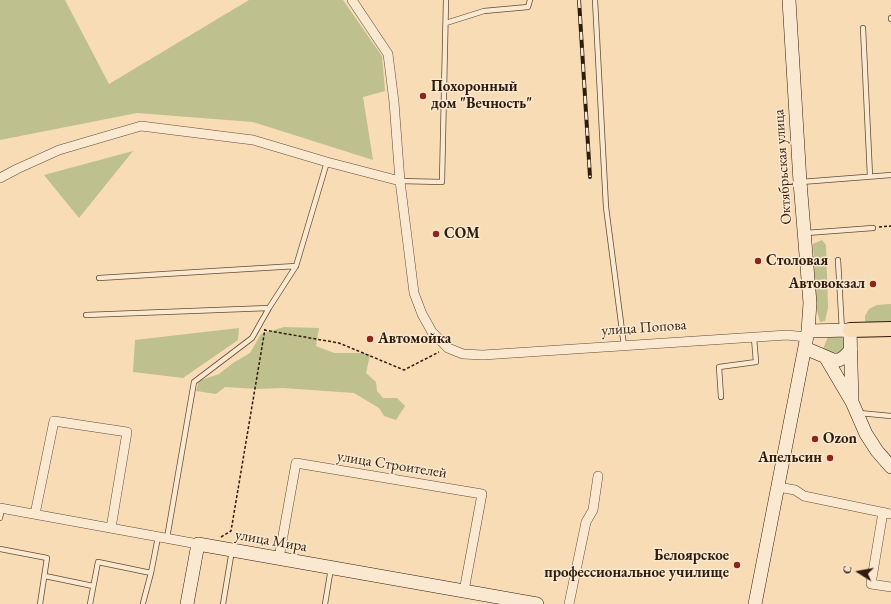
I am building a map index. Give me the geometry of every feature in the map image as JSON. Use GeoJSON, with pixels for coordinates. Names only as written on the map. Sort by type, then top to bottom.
{"type":"FeatureCollection","features":[{"type":"Feature","properties":{"kind":"main road"},"geometry":{"type":"LineString","coordinates":[[846,330],[891,329]]}},
{"type":"Feature","properties":{"kind":"street"},"geometry":{"type":"LineString","coordinates":[[352,0],[388,54],[394,102],[400,181],[414,293],[422,314],[432,332],[448,348]]}},
{"type":"Feature","properties":{"kind":"street","name":"Октябрьская улица"},"geometry":{"type":"LineString","coordinates":[[755,604],[806,339],[810,303],[800,182],[789,0]]}},
{"type":"Feature","properties":{"kind":"street"},"geometry":{"type":"LineString","coordinates":[[0,178],[59,150],[141,126],[253,140],[327,162],[400,181]]}},
{"type":"Feature","properties":{"kind":"street"},"geometry":{"type":"LineString","coordinates":[[806,339],[846,330],[851,350],[855,408]]}},
{"type":"Feature","properties":{"kind":"street","name":"улица Попова"},"geometry":{"type":"LineString","coordinates":[[448,348],[463,354],[484,355],[787,335],[806,339]]}},
{"type":"Feature","properties":{"kind":"street"},"geometry":{"type":"LineString","coordinates":[[806,339],[826,358],[855,408],[866,434],[877,451],[890,464]]}},
{"type":"Feature","properties":{"kind":"street"},"geometry":{"type":"LineString","coordinates":[[826,358],[839,360],[851,350]]}},
{"type":"Feature","properties":{"kind":"street"},"geometry":{"type":"LineString","coordinates":[[35,514],[54,421],[127,432],[111,528]]}},
{"type":"Feature","properties":{"kind":"street","name":"улица Строителей"},"geometry":{"type":"LineString","coordinates":[[279,558],[296,463],[482,494],[464,591]]}},
{"type":"Feature","properties":{"kind":"street"},"geometry":{"type":"LineString","coordinates":[[569,604],[586,522],[593,510],[598,476]]}},
{"type":"Feature","properties":{"kind":"street"},"geometry":{"type":"LineString","coordinates":[[778,487],[794,490],[804,496],[887,513],[871,584],[891,587]]}},
{"type":"Feature","properties":{"kind":"street","name":"улица Мира"},"geometry":{"type":"LineString","coordinates":[[1,508],[537,604]]}},
{"type":"Feature","properties":{"kind":"street"},"geometry":{"type":"LineString","coordinates":[[187,604],[198,544]]}},
{"type":"Feature","properties":{"kind":"lane"},"geometry":{"type":"LineString","coordinates":[[400,181],[442,182],[446,0]]}},
{"type":"Feature","properties":{"kind":"lane"},"geometry":{"type":"LineString","coordinates":[[446,22],[484,11],[528,7],[530,0]]}},
{"type":"Feature","properties":{"kind":"lane"},"geometry":{"type":"LineString","coordinates":[[596,0],[606,207],[624,346]]}},
{"type":"Feature","properties":{"kind":"lane"},"geometry":{"type":"LineString","coordinates":[[863,28],[870,176]]}},
{"type":"Feature","properties":{"kind":"lane"},"geometry":{"type":"LineString","coordinates":[[143,603],[163,537],[194,382],[252,338],[268,308],[296,266],[327,162]]}},
{"type":"Feature","properties":{"kind":"lane"},"geometry":{"type":"LineString","coordinates":[[800,182],[891,175]]}},
{"type":"Feature","properties":{"kind":"lane"},"geometry":{"type":"LineString","coordinates":[[804,233],[873,228]]}},
{"type":"Feature","properties":{"kind":"lane"},"geometry":{"type":"LineString","coordinates":[[838,260],[846,330]]}},
{"type":"Feature","properties":{"kind":"lane"},"geometry":{"type":"LineString","coordinates":[[99,278],[296,266]]}},
{"type":"Feature","properties":{"kind":"lane"},"geometry":{"type":"LineString","coordinates":[[86,315],[268,308]]}},
{"type":"Feature","properties":{"kind":"lane"},"geometry":{"type":"LineString","coordinates":[[721,397],[718,367],[756,362],[754,338]]}},
{"type":"Feature","properties":{"kind":"lane"},"geometry":{"type":"LineString","coordinates":[[855,408],[891,416]]}},
{"type":"Feature","properties":{"kind":"lane"},"geometry":{"type":"LineString","coordinates":[[0,518],[1,508]]}},
{"type":"Feature","properties":{"kind":"lane"},"geometry":{"type":"LineString","coordinates":[[0,549],[47,558],[40,604]]}},
{"type":"Feature","properties":{"kind":"lane"},"geometry":{"type":"LineString","coordinates":[[223,604],[232,550]]}},
{"type":"Feature","properties":{"kind":"lane"},"geometry":{"type":"LineString","coordinates":[[90,604],[98,562],[151,573]]}},
{"type":"Feature","properties":{"kind":"lane"},"geometry":{"type":"LineString","coordinates":[[325,604],[331,567]]}},
{"type":"Feature","properties":{"kind":"lane"},"geometry":{"type":"LineString","coordinates":[[45,576],[93,586]]}},
{"type":"Feature","properties":{"kind":"path"},"geometry":{"type":"LineString","coordinates":[[873,228],[891,226]]}},
{"type":"Feature","properties":{"kind":"path"},"geometry":{"type":"LineString","coordinates":[[217,547],[218,539],[231,531],[264,330]]}},
{"type":"Feature","properties":{"kind":"path"},"geometry":{"type":"LineString","coordinates":[[252,338],[264,330],[338,343],[404,370],[448,348]]}},
{"type":"Feature","properties":{"kind":"green space"},"geometry":{"type":"Polygon","coordinates":[[[0,0],[65,0],[109,84],[249,0],[343,0],[382,56],[385,91],[363,97],[373,160],[253,122],[137,113],[0,140],[0,0]]]}},
{"type":"Feature","properties":{"kind":"green space"},"geometry":{"type":"Polygon","coordinates":[[[133,151],[79,218],[44,175],[133,151]]]}},
{"type":"Feature","properties":{"kind":"green space"},"geometry":{"type":"Polygon","coordinates":[[[822,240],[826,245],[828,308],[825,321],[820,322],[817,311],[813,244],[822,240]]]}},
{"type":"Feature","properties":{"kind":"green space"},"geometry":{"type":"Polygon","coordinates":[[[891,304],[891,321],[868,323],[865,321],[865,316],[869,309],[877,305],[891,304]]]}},
{"type":"Feature","properties":{"kind":"green space"},"geometry":{"type":"Polygon","coordinates":[[[284,327],[319,328],[316,346],[334,353],[365,353],[370,355],[366,373],[376,382],[377,391],[383,398],[397,398],[405,406],[396,420],[384,416],[379,408],[354,393],[283,388],[257,389],[225,387],[216,394],[196,391],[199,381],[219,374],[233,363],[250,353],[261,334],[284,327]]]}},
{"type":"Feature","properties":{"kind":"green space"},"geometry":{"type":"Polygon","coordinates":[[[239,328],[238,340],[183,378],[133,372],[135,340],[239,328]]]}},
{"type":"Feature","properties":{"kind":"green space"},"geometry":{"type":"Polygon","coordinates":[[[829,334],[840,335],[844,339],[843,351],[838,354],[832,354],[823,349],[829,334]]]}},
{"type":"Feature","properties":{"kind":"railway"},"geometry":{"type":"LineString","coordinates":[[579,0],[590,177]]}},
{"type":"Feature","properties":{"kind":"place","name":"Похоронный дом \"Вечность\""},"geometry":{"type":"Point","coordinates":[423,96]}},
{"type":"Feature","properties":{"kind":"place","name":"СОМ"},"geometry":{"type":"Point","coordinates":[436,234]}},
{"type":"Feature","properties":{"kind":"place","name":"Столовая"},"geometry":{"type":"Point","coordinates":[758,261]}},
{"type":"Feature","properties":{"kind":"place","name":"Автовокзал"},"geometry":{"type":"Point","coordinates":[873,284]}},
{"type":"Feature","properties":{"kind":"place","name":"Автомойка"},"geometry":{"type":"Point","coordinates":[370,339]}},
{"type":"Feature","properties":{"kind":"place","name":"Ozon"},"geometry":{"type":"Point","coordinates":[815,439]}},
{"type":"Feature","properties":{"kind":"place","name":"Апельсин"},"geometry":{"type":"Point","coordinates":[830,458]}},
{"type":"Feature","properties":{"kind":"place","name":"Белоярское профессиональное училище"},"geometry":{"type":"Point","coordinates":[737,565]}}]}
